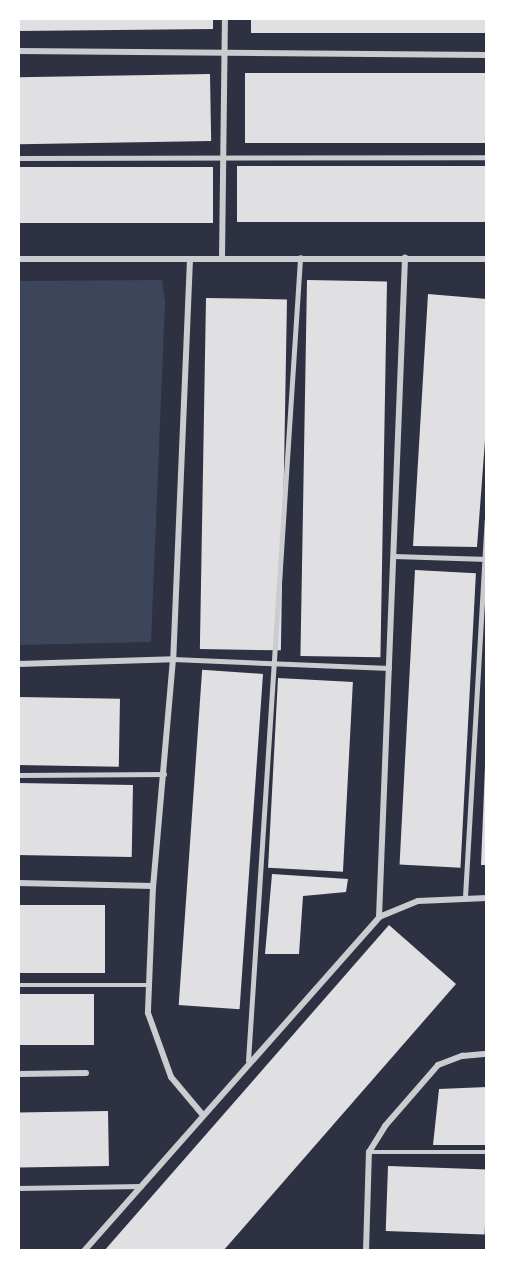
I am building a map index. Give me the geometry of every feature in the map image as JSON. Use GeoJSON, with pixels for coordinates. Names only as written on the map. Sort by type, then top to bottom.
{"type":"FeatureCollection","features":[{"type":"Feature","properties":{"kind":"street"},"geometry":{"type":"LineString","coordinates":[[222,258],[225,18]]}},
{"type":"Feature","properties":{"kind":"street"},"geometry":{"type":"LineString","coordinates":[[18,51],[487,55]]}},
{"type":"Feature","properties":{"kind":"street"},"geometry":{"type":"LineString","coordinates":[[379,917],[405,258]]}},
{"type":"Feature","properties":{"kind":"street"},"geometry":{"type":"LineString","coordinates":[[18,259],[487,259]]}},
{"type":"Feature","properties":{"kind":"street"},"geometry":{"type":"LineString","coordinates":[[190,259],[173,659],[153,886],[148,1013],[171,1077],[202,1114]]}},
{"type":"Feature","properties":{"kind":"street"},"geometry":{"type":"LineString","coordinates":[[18,664],[173,659]]}},
{"type":"Feature","properties":{"kind":"street"},"geometry":{"type":"LineString","coordinates":[[18,883],[153,886]]}},
{"type":"Feature","properties":{"kind":"street"},"geometry":{"type":"LineString","coordinates":[[84,1251],[248,1061],[379,917],[418,901],[465,897],[487,898]]}},
{"type":"Feature","properties":{"kind":"street"},"geometry":{"type":"LineString","coordinates":[[366,1251],[369,1152],[406,1097],[438,1065],[462,1056],[487,1054]]}},
{"type":"Feature","properties":{"kind":"street"},"geometry":{"type":"LineString","coordinates":[[18,1074],[86,1073]]}},
{"type":"Feature","properties":{"kind":"lane"},"geometry":{"type":"LineString","coordinates":[[18,158],[487,157]]}},
{"type":"Feature","properties":{"kind":"lane"},"geometry":{"type":"LineString","coordinates":[[248,1061],[300,258]]}},
{"type":"Feature","properties":{"kind":"lane"},"geometry":{"type":"LineString","coordinates":[[465,897],[487,521]]}},
{"type":"Feature","properties":{"kind":"lane"},"geometry":{"type":"LineString","coordinates":[[393,556],[486,559]]}},
{"type":"Feature","properties":{"kind":"lane"},"geometry":{"type":"LineString","coordinates":[[173,659],[389,668]]}},
{"type":"Feature","properties":{"kind":"lane"},"geometry":{"type":"LineString","coordinates":[[18,775],[164,774]]}},
{"type":"Feature","properties":{"kind":"lane"},"geometry":{"type":"LineString","coordinates":[[18,985],[149,984]]}},
{"type":"Feature","properties":{"kind":"lane"},"geometry":{"type":"LineString","coordinates":[[369,1152],[487,1152]]}},
{"type":"Feature","properties":{"kind":"lane"},"geometry":{"type":"LineString","coordinates":[[18,1188],[142,1186]]}},
{"type":"Feature","properties":{"kind":"shaded area"},"geometry":{"type":"Polygon","coordinates":[[[162,280],[165,303],[151,642],[18,645],[18,281],[162,280]]]}},
{"type":"Feature","properties":{"kind":"building"},"geometry":{"type":"Polygon","coordinates":[[[18,18],[213,18],[213,29],[18,31],[18,18]]]}},
{"type":"Feature","properties":{"kind":"building"},"geometry":{"type":"Polygon","coordinates":[[[251,18],[487,18],[487,33],[251,33],[251,18]]]}},
{"type":"Feature","properties":{"kind":"building"},"geometry":{"type":"Polygon","coordinates":[[[245,73],[487,73],[487,143],[245,143],[245,73]]]}},
{"type":"Feature","properties":{"kind":"building"},"geometry":{"type":"Polygon","coordinates":[[[210,74],[211,141],[19,144],[18,77],[210,74]]]}},
{"type":"Feature","properties":{"kind":"building"},"geometry":{"type":"Polygon","coordinates":[[[237,166],[487,166],[487,222],[237,222],[237,166]]]}},
{"type":"Feature","properties":{"kind":"building"},"geometry":{"type":"Polygon","coordinates":[[[18,167],[213,167],[213,223],[18,223],[18,167]]]}},
{"type":"Feature","properties":{"kind":"building"},"geometry":{"type":"Polygon","coordinates":[[[307,280],[387,281],[380,657],[300,656],[307,280]]]}},
{"type":"Feature","properties":{"kind":"building"},"geometry":{"type":"Polygon","coordinates":[[[428,294],[487,299],[487,414],[477,547],[413,546],[428,294]]]}},
{"type":"Feature","properties":{"kind":"building"},"geometry":{"type":"Polygon","coordinates":[[[206,298],[287,299],[281,650],[200,649],[206,298]]]}},
{"type":"Feature","properties":{"kind":"building"},"geometry":{"type":"Polygon","coordinates":[[[415,570],[476,573],[460,868],[400,865],[415,570]]]}},
{"type":"Feature","properties":{"kind":"building"},"geometry":{"type":"Polygon","coordinates":[[[202,670],[263,674],[240,1009],[179,1005],[202,670]]]}},
{"type":"Feature","properties":{"kind":"building"},"geometry":{"type":"Polygon","coordinates":[[[278,678],[353,682],[343,872],[268,868],[278,678]]]}},
{"type":"Feature","properties":{"kind":"building"},"geometry":{"type":"Polygon","coordinates":[[[18,697],[120,699],[119,767],[18,765],[18,697]]]}},
{"type":"Feature","properties":{"kind":"building"},"geometry":{"type":"Polygon","coordinates":[[[485,766],[487,766],[487,865],[481,865],[485,766]]]}},
{"type":"Feature","properties":{"kind":"building"},"geometry":{"type":"Polygon","coordinates":[[[18,783],[133,785],[132,857],[18,855],[18,783]]]}},
{"type":"Feature","properties":{"kind":"building"},"geometry":{"type":"Polygon","coordinates":[[[272,874],[348,879],[346,892],[303,896],[299,954],[265,954],[272,874]]]}},
{"type":"Feature","properties":{"kind":"building"},"geometry":{"type":"Polygon","coordinates":[[[18,905],[105,905],[105,973],[18,973],[18,905]]]}},
{"type":"Feature","properties":{"kind":"building"},"geometry":{"type":"Polygon","coordinates":[[[389,925],[456,984],[223,1251],[104,1251],[389,925]]]}},
{"type":"Feature","properties":{"kind":"building"},"geometry":{"type":"Polygon","coordinates":[[[18,994],[94,994],[94,1045],[18,1045],[18,994]]]}},
{"type":"Feature","properties":{"kind":"building"},"geometry":{"type":"Polygon","coordinates":[[[487,1087],[487,1145],[433,1145],[439,1089],[487,1087]]]}},
{"type":"Feature","properties":{"kind":"building"},"geometry":{"type":"Polygon","coordinates":[[[108,1111],[109,1166],[19,1168],[18,1113],[108,1111]]]}},
{"type":"Feature","properties":{"kind":"building"},"geometry":{"type":"Polygon","coordinates":[[[388,1166],[487,1169],[485,1234],[386,1231],[388,1166]]]}}]}
